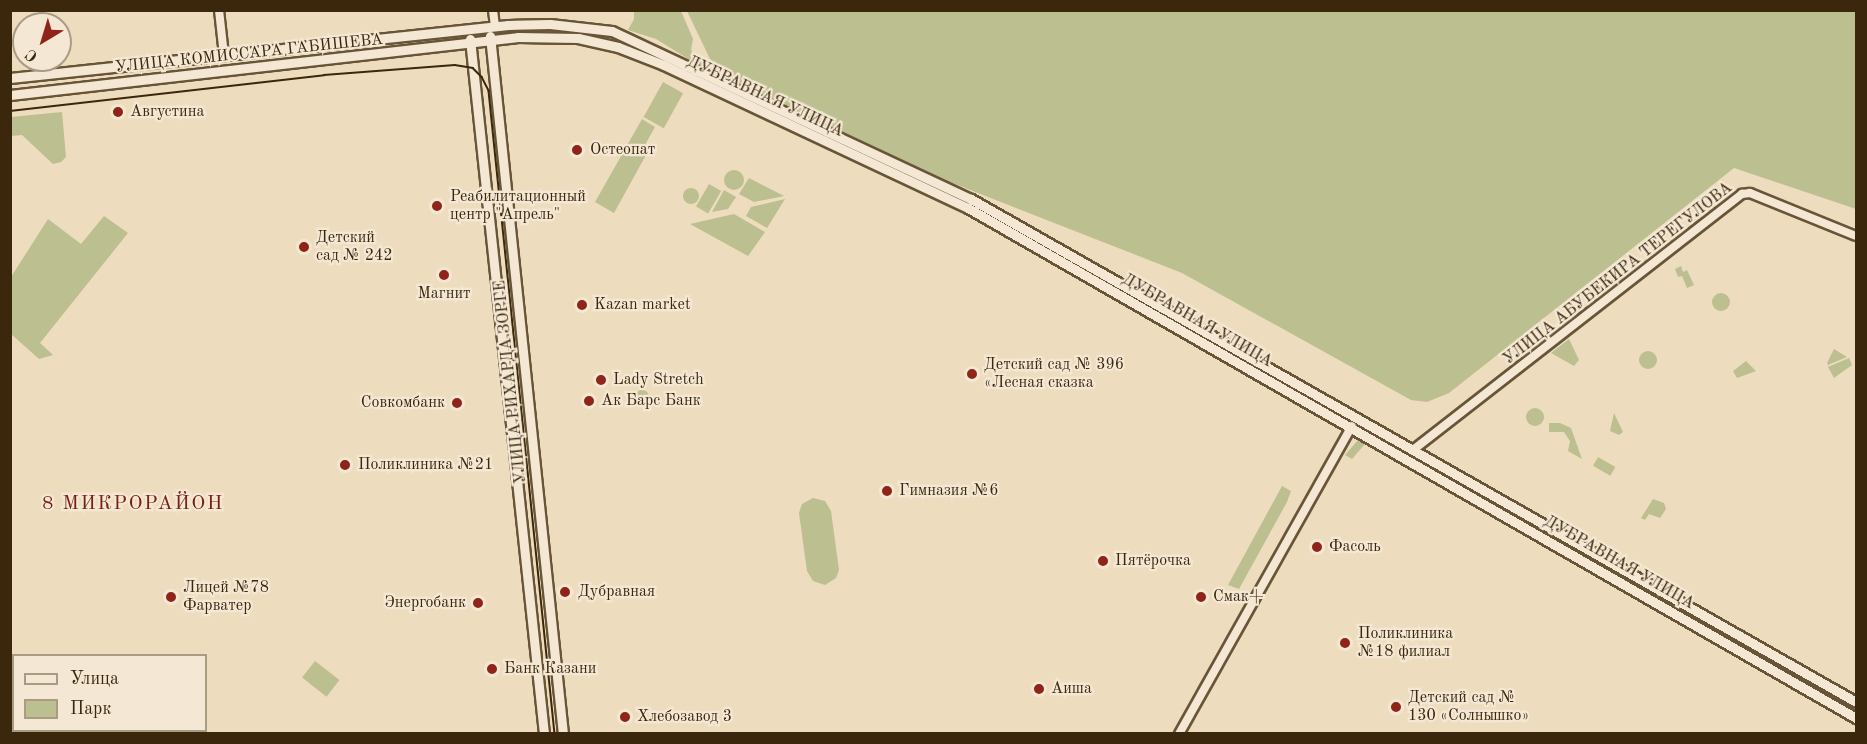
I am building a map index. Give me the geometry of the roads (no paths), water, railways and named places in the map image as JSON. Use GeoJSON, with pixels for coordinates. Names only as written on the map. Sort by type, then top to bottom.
{"type":"FeatureCollection","features":[{"type":"Feature","properties":{"kind":"street"},"geometry":{"type":"LineString","coordinates":[[219,10],[224,55]]}},
{"type":"Feature","properties":{"kind":"street"},"geometry":{"type":"LineString","coordinates":[[492,27],[493,10]]}},
{"type":"Feature","properties":{"kind":"street","name":"ДУБРАВНАЯ УЛИЦА"},"geometry":{"type":"LineString","coordinates":[[492,27],[550,24],[587,26],[612,32],[971,199],[1355,422],[1470,494],[1857,718]]}},
{"type":"Feature","properties":{"kind":"street","name":"УЛИЦА КОМИССАРА ГАБИШЕВА"},"geometry":{"type":"LineString","coordinates":[[10,78],[492,27]]}},
{"type":"Feature","properties":{"kind":"street","name":"УЛИЦА РИХАРДА ЗОРГЕ"},"geometry":{"type":"LineString","coordinates":[[492,27],[490,41],[563,734]]}},
{"type":"Feature","properties":{"kind":"street","name":"УЛИЦА РИХАРДА ЗОРГЕ"},"geometry":{"type":"LineString","coordinates":[[470,30],[544,734]]}},
{"type":"Feature","properties":{"kind":"street","name":"ДУБРАВНАЯ УЛИЦА"},"geometry":{"type":"LineString","coordinates":[[490,41],[526,36],[578,38],[663,64],[962,206],[1355,422],[1413,450],[1857,702]]}},
{"type":"Feature","properties":{"kind":"street","name":"УЛИЦА КОМИССАРА ГАБИШЕВА"},"geometry":{"type":"LineString","coordinates":[[10,95],[490,41]]}},
{"type":"Feature","properties":{"kind":"street","name":"УЛИЦА АБУБЕКИРА ТЕРЕГУЛОВА"},"geometry":{"type":"LineString","coordinates":[[1413,450],[1742,194],[1752,194],[1857,236]]}},
{"type":"Feature","properties":{"kind":"street"},"geometry":{"type":"LineString","coordinates":[[1179,734],[1355,422]]}},
{"type":"Feature","properties":{"kind":"street"},"geometry":{"type":"LineString","coordinates":[[1470,494],[1476,485]]}},
{"type":"Feature","properties":{"kind":"tram line"},"geometry":{"type":"LineString","coordinates":[[10,111],[324,75],[455,65],[473,68],[482,77],[489,91],[555,734]]}},
{"type":"Feature","properties":{"kind":"place","name":"Августина"},"geometry":{"type":"Point","coordinates":[118,112]}},
{"type":"Feature","properties":{"kind":"place","name":"Остеопат"},"geometry":{"type":"Point","coordinates":[577,150]}},
{"type":"Feature","properties":{"kind":"place","name":"Реабилитационный центр \"Апрель\""},"geometry":{"type":"Point","coordinates":[437,206]}},
{"type":"Feature","properties":{"kind":"place","name":"Детский сад № 242"},"geometry":{"type":"Point","coordinates":[304,247]}},
{"type":"Feature","properties":{"kind":"place","name":"Магнит"},"geometry":{"type":"Point","coordinates":[444,275]}},
{"type":"Feature","properties":{"kind":"place","name":"Kazan market"},"geometry":{"type":"Point","coordinates":[582,305]}},
{"type":"Feature","properties":{"kind":"place","name":"Детский сад № 396 «Лесная сказка"},"geometry":{"type":"Point","coordinates":[972,374]}},
{"type":"Feature","properties":{"kind":"place","name":"Lady Stretch"},"geometry":{"type":"Point","coordinates":[601,380]}},
{"type":"Feature","properties":{"kind":"place","name":"Ак Барс Банк"},"geometry":{"type":"Point","coordinates":[589,401]}},
{"type":"Feature","properties":{"kind":"place","name":"Совкомбанк"},"geometry":{"type":"Point","coordinates":[457,403]}},
{"type":"Feature","properties":{"kind":"place","name":"Поликлиника №21"},"geometry":{"type":"Point","coordinates":[345,465]}},
{"type":"Feature","properties":{"kind":"place","name":"Гимназия №6"},"geometry":{"type":"Point","coordinates":[887,491]}},
{"type":"Feature","properties":{"kind":"place","name":"Фасоль"},"geometry":{"type":"Point","coordinates":[1317,547]}},
{"type":"Feature","properties":{"kind":"place","name":"Пятёрочка"},"geometry":{"type":"Point","coordinates":[1103,561]}},
{"type":"Feature","properties":{"kind":"place","name":"Дубравная"},"geometry":{"type":"Point","coordinates":[565,592]}},
{"type":"Feature","properties":{"kind":"place","name":"Лицей №78 Фарватер"},"geometry":{"type":"Point","coordinates":[171,597]}},
{"type":"Feature","properties":{"kind":"place","name":"Смак+"},"geometry":{"type":"Point","coordinates":[1201,597]}},
{"type":"Feature","properties":{"kind":"place","name":"Энергобанк"},"geometry":{"type":"Point","coordinates":[478,603]}},
{"type":"Feature","properties":{"kind":"place","name":"Поликлиника №18 филиал"},"geometry":{"type":"Point","coordinates":[1345,643]}},
{"type":"Feature","properties":{"kind":"place","name":"Банк Казани"},"geometry":{"type":"Point","coordinates":[492,669]}},
{"type":"Feature","properties":{"kind":"place","name":"Аиша"},"geometry":{"type":"Point","coordinates":[1039,689]}},
{"type":"Feature","properties":{"kind":"place","name":"Детский сад № 130 «Солнышко»"},"geometry":{"type":"Point","coordinates":[1396,707]}},
{"type":"Feature","properties":{"kind":"place","name":"Хлебозавод 3"},"geometry":{"type":"Point","coordinates":[625,717]}},
{"type":"Feature","properties":{"kind":"district","name":"8 МИКРОРАЙОН"},"geometry":{"type":"Point","coordinates":[133,504]}}]}
